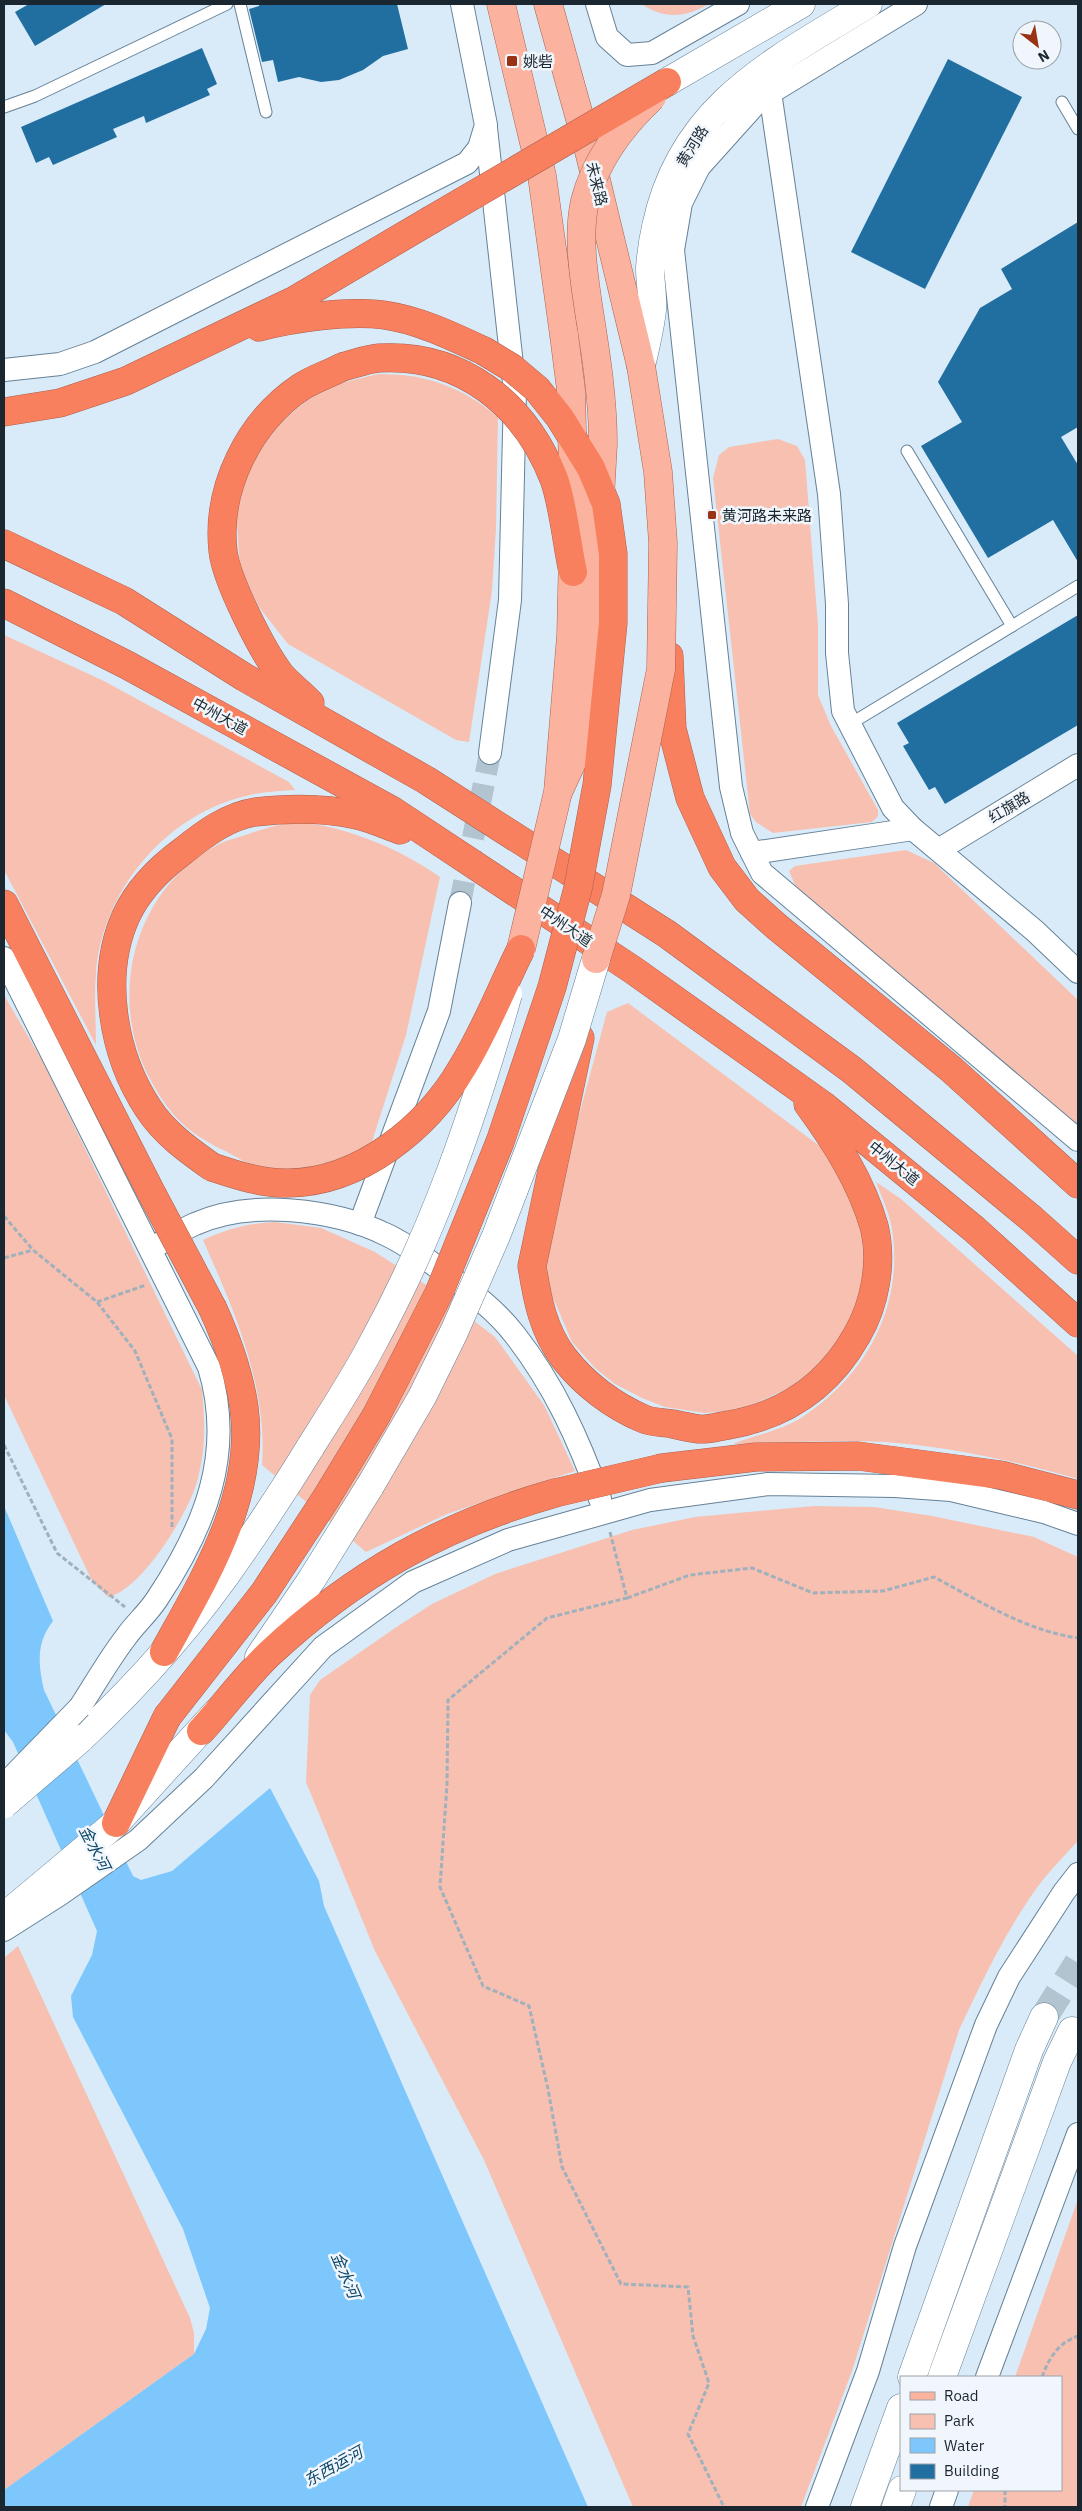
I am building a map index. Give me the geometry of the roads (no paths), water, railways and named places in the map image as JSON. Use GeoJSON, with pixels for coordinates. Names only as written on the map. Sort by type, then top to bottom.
{"type":"FeatureCollection","features":[{"type":"Feature","properties":{"kind":"highway"},"geometry":{"type":"LineString","coordinates":[[4,412],[60,403],[126,381],[216,339],[294,300],[667,82]]}},
{"type":"Feature","properties":{"kind":"highway"},"geometry":{"type":"LineString","coordinates":[[116,1823],[167,1717],[264,1593],[325,1500],[376,1416],[439,1293],[500,1142],[552,987],[578,888],[597,784],[613,623],[612,554],[606,504],[591,468],[560,418],[536,389],[512,368],[450,335],[416,323],[383,315],[343,315],[272,324],[216,339]]}},
{"type":"Feature","properties":{"kind":"highway"},"geometry":{"type":"LineString","coordinates":[[342,733],[280,674],[238,599],[223,552],[222,527],[228,489],[243,451],[266,418],[301,387],[342,367],[378,358],[426,361],[456,370],[491,391],[520,417],[539,447],[554,480],[573,572]]}},
{"type":"Feature","properties":{"kind":"highway"},"geometry":{"type":"LineString","coordinates":[[663,543],[672,730],[690,798],[722,867],[747,900],[776,926],[951,1069],[1078,1184]]}},
{"type":"Feature","properties":{"kind":"highway"},"geometry":{"type":"LineString","coordinates":[[4,544],[124,601],[244,677],[426,780],[667,934],[852,1070],[1032,1219],[1078,1260]]}},
{"type":"Feature","properties":{"kind":"highway","name":"中州大道"},"geometry":{"type":"LineString","coordinates":[[4,603],[127,665],[393,811],[633,970],[824,1106],[974,1229],[1078,1323]]}},
{"type":"Feature","properties":{"kind":"highway"},"geometry":{"type":"LineString","coordinates":[[448,848],[359,816],[324,810],[254,812],[213,827],[176,856],[144,886],[126,916],[114,957],[112,998],[118,1040],[130,1075],[148,1109],[178,1143],[212,1166],[246,1178],[288,1183],[319,1181],[357,1167],[402,1138],[432,1109],[462,1069],[521,949]]}},
{"type":"Feature","properties":{"kind":"highway"},"geometry":{"type":"LineString","coordinates":[[4,904],[213,1309],[227,1341],[244,1406],[245,1438],[240,1489],[215,1556],[164,1652]]}},
{"type":"Feature","properties":{"kind":"highway"},"geometry":{"type":"LineString","coordinates":[[596,959],[532,1266],[542,1317],[564,1357],[586,1382],[616,1406],[646,1420],[701,1430],[739,1423],[776,1411],[809,1393],[825,1379],[848,1351],[866,1320],[877,1274],[877,1250],[874,1227],[855,1178],[823,1125],[792,1083]]}},
{"type":"Feature","properties":{"kind":"highway"},"geometry":{"type":"LineString","coordinates":[[201,1731],[268,1655],[372,1572],[457,1526],[507,1507],[555,1493],[662,1468],[756,1457],[858,1456],[1001,1474],[1078,1495]]}},
{"type":"Feature","properties":{"kind":"main road"},"geometry":{"type":"LineString","coordinates":[[5,1793],[80,1739],[117,1704],[164,1652],[242,1554],[311,1446],[375,1340],[430,1226],[459,1154],[486,1073],[521,949],[558,792],[571,636],[574,510],[571,400],[542,176],[501,4]]}},
{"type":"Feature","properties":{"kind":"main road","name":"未来路"},"geometry":{"type":"LineString","coordinates":[[548,4],[589,151],[641,366],[658,472],[663,543],[661,669],[616,895],[596,959]]}},
{"type":"Feature","properties":{"kind":"main road","name":"黄河路"},"geometry":{"type":"LineString","coordinates":[[641,366],[652,310],[650,267],[656,226],[671,181],[695,135],[728,97],[762,69],[868,4]]}},
{"type":"Feature","properties":{"kind":"main road"},"geometry":{"type":"LineString","coordinates":[[558,792],[587,730],[603,444],[603,407],[584,273],[582,242],[585,202],[604,154],[628,120],[667,82],[792,9]]}},
{"type":"Feature","properties":{"kind":"main road"},"geometry":{"type":"LineString","coordinates":[[4,1917],[49,1891],[116,1823],[201,1731],[251,1669],[312,1579],[370,1486],[422,1397],[454,1332],[488,1254],[572,1039],[596,959]]}},
{"type":"Feature","properties":{"kind":"main road"},"geometry":{"type":"LineString","coordinates":[[912,2376],[1029,2050],[1044,2017]]}},
{"type":"Feature","properties":{"kind":"main road"},"geometry":{"type":"LineString","coordinates":[[942,2376],[1057,2062],[1072,2031]]}},
{"type":"Feature","properties":{"kind":"main road"},"geometry":{"type":"LineString","coordinates":[[865,2507],[900,2411]]}},
{"type":"Feature","properties":{"kind":"main road"},"geometry":{"type":"LineString","coordinates":[[896,2507],[902,2491]]}},
{"type":"Feature","properties":{"kind":"street"},"geometry":{"type":"LineString","coordinates":[[462,4],[486,125],[515,392],[510,600],[490,753]]}},
{"type":"Feature","properties":{"kind":"street"},"geometry":{"type":"LineString","coordinates":[[597,4],[607,37],[627,55],[652,53],[738,4]]}},
{"type":"Feature","properties":{"kind":"street"},"geometry":{"type":"LineString","coordinates":[[916,4],[760,99],[699,167],[681,203],[673,250],[731,787],[742,832],[762,873],[1078,1140]]}},
{"type":"Feature","properties":{"kind":"street"},"geometry":{"type":"LineString","coordinates":[[770,92],[828,494],[837,604],[839,681],[843,711],[894,808],[913,829],[940,849],[1035,931],[1078,972]]}},
{"type":"Feature","properties":{"kind":"street"},"geometry":{"type":"LineString","coordinates":[[4,370],[60,364],[95,352],[440,177],[467,163],[478,148],[486,125]]}},
{"type":"Feature","properties":{"kind":"street","name":"红旗路"},"geometry":{"type":"LineString","coordinates":[[940,849],[1078,765]]}},
{"type":"Feature","properties":{"kind":"street"},"geometry":{"type":"LineString","coordinates":[[752,853],[913,829]]}},
{"type":"Feature","properties":{"kind":"street"},"geometry":{"type":"LineString","coordinates":[[360,1224],[439,1011],[460,903]]}},
{"type":"Feature","properties":{"kind":"street"},"geometry":{"type":"LineString","coordinates":[[4,958],[209,1367],[214,1384],[219,1441],[212,1488],[191,1546],[156,1601],[125,1638],[80,1707],[5,1793]]}},
{"type":"Feature","properties":{"kind":"street"},"geometry":{"type":"LineString","coordinates":[[150,1248],[196,1223],[243,1211],[284,1210],[325,1214],[360,1224],[387,1235],[424,1257],[467,1288],[497,1315],[514,1334],[565,1411],[582,1449],[605,1512]]}},
{"type":"Feature","properties":{"kind":"street"},"geometry":{"type":"LineString","coordinates":[[4,1930],[49,1891],[138,1840],[204,1778],[323,1647],[361,1617],[413,1582],[492,1546],[605,1512],[659,1499],[768,1484],[828,1484],[951,1490],[1044,1512],[1078,1524]]}},
{"type":"Feature","properties":{"kind":"street"},"geometry":{"type":"LineString","coordinates":[[817,2507],[868,2372],[905,2246],[986,2025],[1009,1976],[1064,1892],[1078,1874]]}},
{"type":"Feature","properties":{"kind":"street"},"geometry":{"type":"LineString","coordinates":[[987,2376],[1078,2134]]}},
{"type":"Feature","properties":{"kind":"street"},"geometry":{"type":"LineString","coordinates":[[941,2507],[947,2491]]}},
{"type":"Feature","properties":{"kind":"lane"},"geometry":{"type":"LineString","coordinates":[[4,107],[35,96],[227,4]]}},
{"type":"Feature","properties":{"kind":"lane"},"geometry":{"type":"LineString","coordinates":[[240,4],[266,112]]}},
{"type":"Feature","properties":{"kind":"lane"},"geometry":{"type":"LineString","coordinates":[[1062,102],[1078,129]]}},
{"type":"Feature","properties":{"kind":"lane"},"geometry":{"type":"LineString","coordinates":[[907,451],[1012,626]]}},
{"type":"Feature","properties":{"kind":"lane"},"geometry":{"type":"LineString","coordinates":[[850,724],[1078,586]]}},
{"type":"Feature","properties":{"kind":"water"},"geometry":{"type":"Polygon","coordinates":[[[4,1506],[53,1621],[47,1629],[41,1646],[40,1671],[44,1690],[133,1876],[141,1880],[172,1871],[270,1788],[319,1881],[324,1906],[588,2507],[4,2507],[4,2490],[194,2354],[206,2329],[210,2308],[183,2229],[73,2017],[71,1996],[92,1955],[97,1931],[13,1742],[4,1730],[4,1506]]]}},
{"type":"Feature","properties":{"kind":"tunnel"},"geometry":{"type":"LineString","coordinates":[[460,903],[490,753]]}},
{"type":"Feature","properties":{"kind":"tunnel"},"geometry":{"type":"LineString","coordinates":[[1044,2017],[1078,1963]]}},
{"type":"Feature","properties":{"kind":"place","name":"姚砦"},"geometry":{"type":"Point","coordinates":[512,61]}},
{"type":"Feature","properties":{"kind":"place","name":"黄河路未来路"},"geometry":{"type":"Point","coordinates":[712,515]}},
{"type":"Feature","properties":{"kind":"water label","name":"金水河"},"geometry":{"type":"Point","coordinates":[95,1848]}},
{"type":"Feature","properties":{"kind":"water label","name":"金水河"},"geometry":{"type":"Point","coordinates":[346,2275]}},
{"type":"Feature","properties":{"kind":"water label","name":"东西运河"},"geometry":{"type":"Point","coordinates":[333,2466]}}]}
